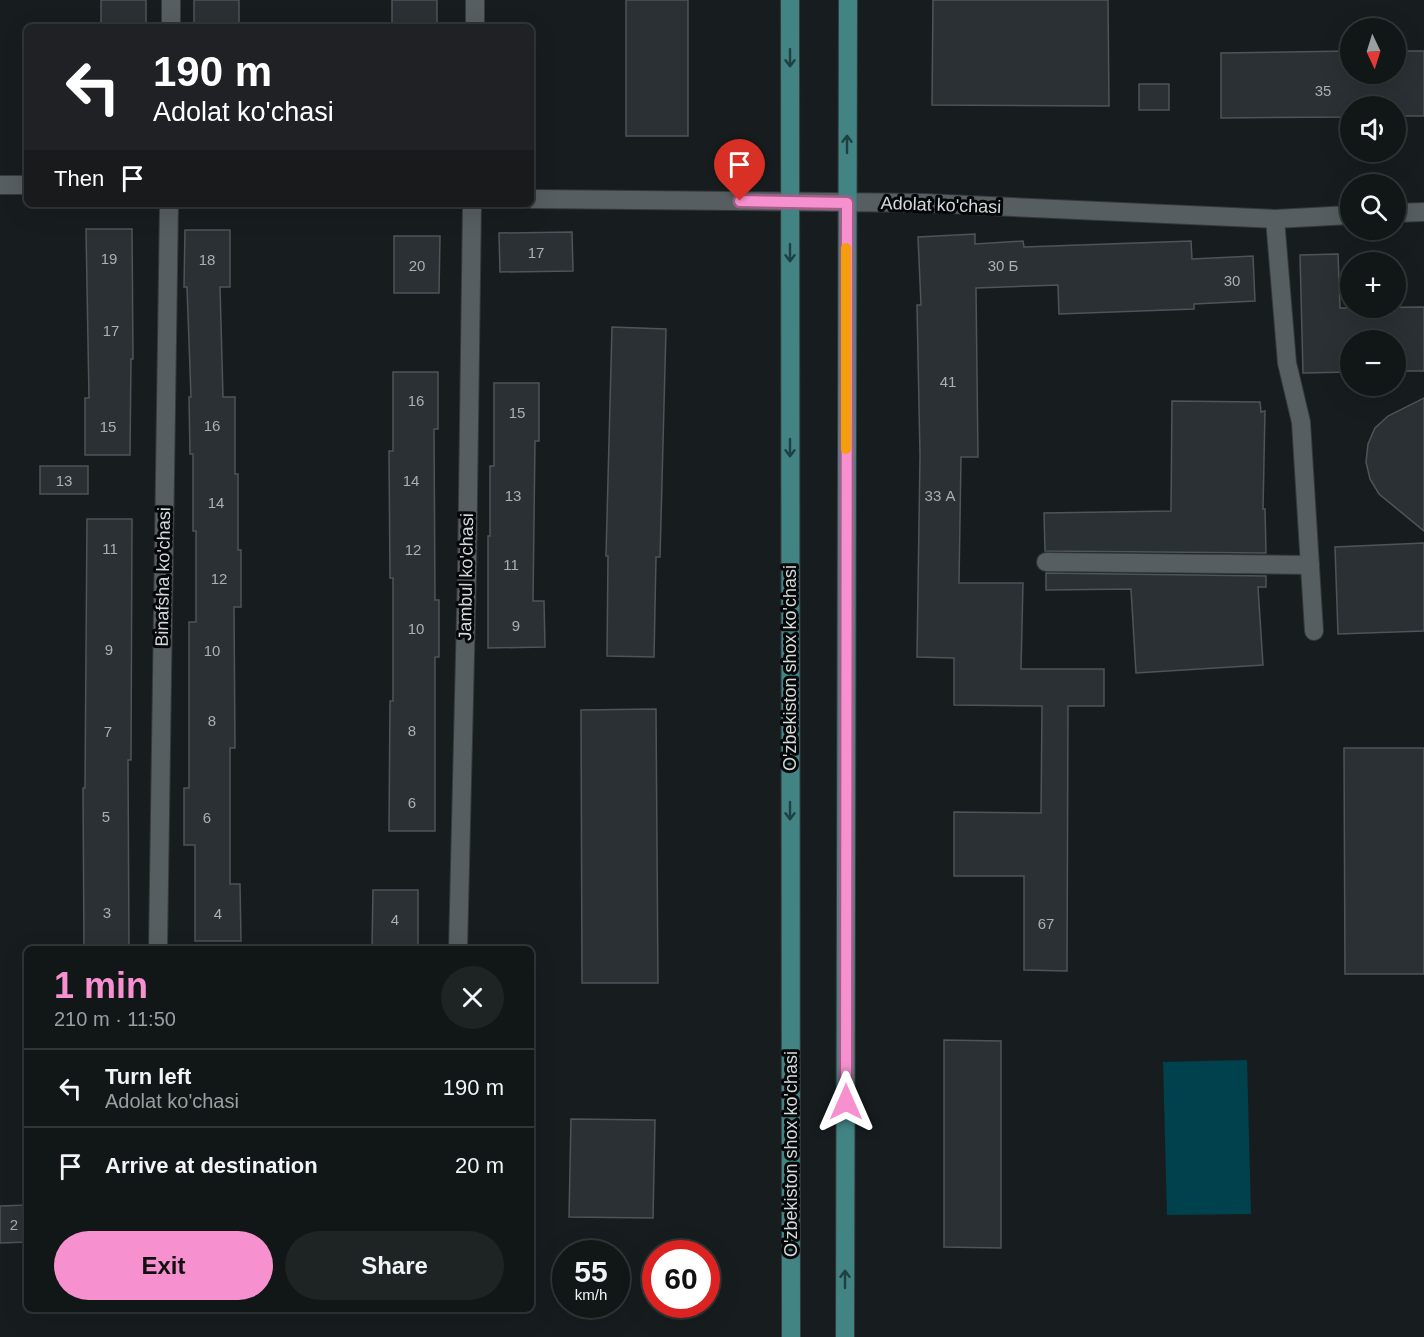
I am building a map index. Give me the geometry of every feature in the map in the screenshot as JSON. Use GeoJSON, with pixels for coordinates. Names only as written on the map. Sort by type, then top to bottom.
{"type":"FeatureCollection","features":[{"type":"Feature","properties":{"kind":"main road","name":"O'zbekiston shox ko'chasi"},"geometry":{"type":"LineString","coordinates":[[790,0],[791,1337]]}},
{"type":"Feature","properties":{"kind":"main road"},"geometry":{"type":"LineString","coordinates":[[845,1337],[848,0]]}},
{"type":"Feature","properties":{"kind":"street"},"geometry":{"type":"LineString","coordinates":[[171,0],[171,24]]}},
{"type":"Feature","properties":{"kind":"street"},"geometry":{"type":"LineString","coordinates":[[475,0],[475,24]]}},
{"type":"Feature","properties":{"kind":"street"},"geometry":{"type":"LineString","coordinates":[[0,185],[24,185]]}},
{"type":"Feature","properties":{"kind":"street","name":"Adolat ko'chasi"},"geometry":{"type":"LineString","coordinates":[[534,199],[925,203],[1275,219],[1340,216]]}},
{"type":"Feature","properties":{"kind":"street","name":"Binafsha ko'chasi"},"geometry":{"type":"LineString","coordinates":[[158,946],[169,207]]}},
{"type":"Feature","properties":{"kind":"street","name":"Jambul ko'chasi"},"geometry":{"type":"LineString","coordinates":[[458,946],[467,571],[472,207]]}},
{"type":"Feature","properties":{"kind":"street"},"geometry":{"type":"LineString","coordinates":[[1406,213],[1424,212]]}},
{"type":"Feature","properties":{"kind":"street"},"geometry":{"type":"LineString","coordinates":[[1275,219],[1287,363],[1301,422],[1314,631]]}},
{"type":"Feature","properties":{"kind":"street"},"geometry":{"type":"LineString","coordinates":[[1046,562],[1310,565]]}},
{"type":"Feature","properties":{"kind":"shaded area"},"geometry":{"type":"Polygon","coordinates":[[[1247,1060],[1251,1214],[1167,1215],[1163,1062],[1247,1060]]]}},
{"type":"Feature","properties":{"kind":"building"},"geometry":{"type":"Polygon","coordinates":[[[101,0],[146,0],[146,24],[101,24],[101,0]]]}},
{"type":"Feature","properties":{"kind":"building"},"geometry":{"type":"Polygon","coordinates":[[[194,0],[239,0],[239,24],[194,24],[194,0]]]}},
{"type":"Feature","properties":{"kind":"building"},"geometry":{"type":"Polygon","coordinates":[[[392,0],[437,0],[437,24],[392,24],[392,0]]]}},
{"type":"Feature","properties":{"kind":"building"},"geometry":{"type":"Polygon","coordinates":[[[626,0],[688,0],[688,136],[626,136],[626,0]]]}},
{"type":"Feature","properties":{"kind":"building"},"geometry":{"type":"Polygon","coordinates":[[[933,0],[1108,0],[1109,106],[932,105],[933,0]]]}},
{"type":"Feature","properties":{"kind":"building"},"geometry":{"type":"Polygon","coordinates":[[[1340,51],[1340,84],[1406,84],[1406,51],[1424,51],[1424,116],[1406,116],[1406,96],[1340,96],[1340,117],[1221,118],[1221,53],[1340,51]]]}},
{"type":"Feature","properties":{"kind":"building"},"geometry":{"type":"Polygon","coordinates":[[[1139,84],[1169,84],[1169,110],[1139,110],[1139,84]]]}},
{"type":"Feature","properties":{"kind":"building"},"geometry":{"type":"Polygon","coordinates":[[[86,229],[132,229],[133,359],[131,359],[130,455],[85,455],[85,398],[89,398],[86,229]]]}},
{"type":"Feature","properties":{"kind":"building"},"geometry":{"type":"Polygon","coordinates":[[[185,230],[230,230],[230,287],[220,287],[223,397],[235,397],[235,474],[238,474],[238,550],[241,550],[241,607],[234,607],[235,748],[230,748],[230,884],[240,884],[241,941],[195,941],[195,845],[184,845],[184,788],[189,788],[189,622],[196,622],[196,531],[193,531],[193,454],[190,454],[189,397],[191,397],[187,287],[184,287],[185,230]]]}},
{"type":"Feature","properties":{"kind":"building"},"geometry":{"type":"Polygon","coordinates":[[[572,232],[573,271],[500,272],[499,233],[572,232]]]}},
{"type":"Feature","properties":{"kind":"building"},"geometry":{"type":"Polygon","coordinates":[[[975,234],[975,244],[1023,241],[1024,247],[1191,241],[1192,259],[1253,256],[1255,301],[1194,304],[1194,309],[1059,314],[1058,285],[976,288],[978,457],[961,457],[959,583],[1023,583],[1021,669],[1104,669],[1104,706],[1068,706],[1067,971],[1024,970],[1024,876],[954,876],[954,812],[1041,813],[1042,706],[954,705],[954,658],[917,657],[920,456],[917,305],[921,305],[918,237],[975,234]]]}},
{"type":"Feature","properties":{"kind":"building"},"geometry":{"type":"Polygon","coordinates":[[[394,236],[440,236],[439,293],[394,293],[394,236]]]}},
{"type":"Feature","properties":{"kind":"building"},"geometry":{"type":"Polygon","coordinates":[[[1338,254],[1340,318],[1406,318],[1406,307],[1424,307],[1424,371],[1406,371],[1406,330],[1340,330],[1340,372],[1303,373],[1300,255],[1338,254]]]}},
{"type":"Feature","properties":{"kind":"building"},"geometry":{"type":"Polygon","coordinates":[[[612,327],[666,329],[660,557],[656,557],[654,657],[607,656],[608,556],[606,556],[612,327]]]}},
{"type":"Feature","properties":{"kind":"building"},"geometry":{"type":"Polygon","coordinates":[[[393,372],[438,372],[438,429],[434,429],[435,600],[439,600],[439,657],[435,657],[435,831],[389,831],[390,701],[393,701],[393,578],[390,578],[389,451],[393,451],[393,372]]]}},
{"type":"Feature","properties":{"kind":"building"},"geometry":{"type":"Polygon","coordinates":[[[494,383],[539,383],[539,441],[535,441],[533,601],[544,601],[545,647],[488,648],[488,536],[490,536],[490,466],[494,466],[494,383]]]}},
{"type":"Feature","properties":{"kind":"building"},"geometry":{"type":"Polygon","coordinates":[[[1424,398],[1424,531],[1379,494],[1370,479],[1366,462],[1368,444],[1375,428],[1388,416],[1424,398]]]}},
{"type":"Feature","properties":{"kind":"building"},"geometry":{"type":"Polygon","coordinates":[[[1172,401],[1260,402],[1261,412],[1265,411],[1263,509],[1265,509],[1266,553],[1045,551],[1044,513],[1171,511],[1172,401]]]}},
{"type":"Feature","properties":{"kind":"building"},"geometry":{"type":"Polygon","coordinates":[[[40,466],[88,466],[88,494],[40,494],[40,466]]]}},
{"type":"Feature","properties":{"kind":"building"},"geometry":{"type":"Polygon","coordinates":[[[87,519],[132,519],[131,760],[128,760],[129,946],[84,946],[83,788],[85,788],[87,519]]]}},
{"type":"Feature","properties":{"kind":"building"},"geometry":{"type":"Polygon","coordinates":[[[1424,543],[1424,631],[1338,634],[1335,547],[1424,543]]]}},
{"type":"Feature","properties":{"kind":"building"},"geometry":{"type":"Polygon","coordinates":[[[1046,573],[1266,576],[1266,587],[1258,587],[1263,665],[1136,673],[1131,589],[1046,590],[1046,573]]]}},
{"type":"Feature","properties":{"kind":"building"},"geometry":{"type":"Polygon","coordinates":[[[656,709],[658,983],[582,983],[581,710],[656,709]]]}},
{"type":"Feature","properties":{"kind":"building"},"geometry":{"type":"Polygon","coordinates":[[[1344,748],[1424,748],[1424,974],[1345,974],[1344,748]]]}},
{"type":"Feature","properties":{"kind":"building"},"geometry":{"type":"Polygon","coordinates":[[[373,890],[418,890],[418,946],[372,946],[373,890]]]}},
{"type":"Feature","properties":{"kind":"building"},"geometry":{"type":"Polygon","coordinates":[[[944,1040],[1001,1041],[1001,1248],[944,1247],[944,1040]]]}},
{"type":"Feature","properties":{"kind":"building"},"geometry":{"type":"Polygon","coordinates":[[[571,1119],[655,1120],[653,1218],[569,1217],[571,1119]]]}},
{"type":"Feature","properties":{"kind":"building"},"geometry":{"type":"Polygon","coordinates":[[[24,1205],[24,1242],[0,1243],[0,1206],[24,1205]]]}},
{"type":"Feature","properties":{"kind":"slow traffic"},"geometry":{"type":"LineString","coordinates":[[846,248],[846,449]]}},
{"type":"Feature","properties":{"kind":"route"},"geometry":{"type":"LineString","coordinates":[[740,201],[847,203],[846,1102]]}}]}
